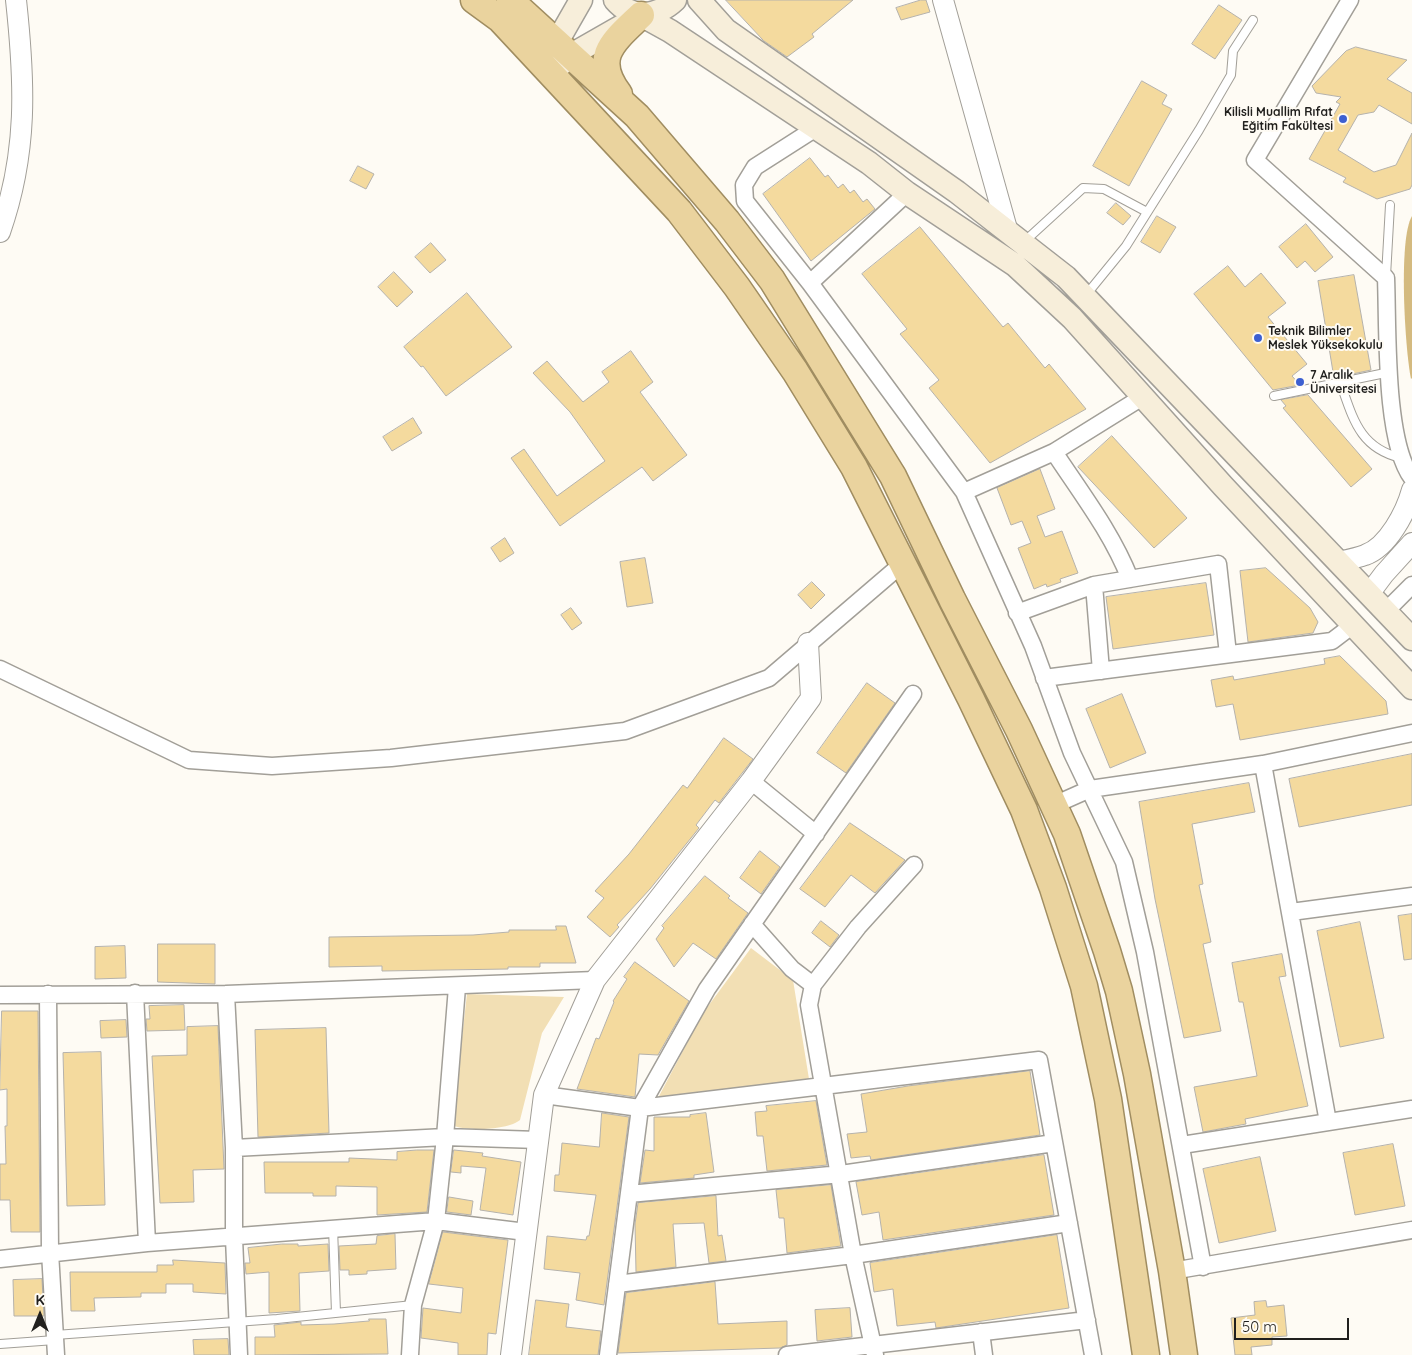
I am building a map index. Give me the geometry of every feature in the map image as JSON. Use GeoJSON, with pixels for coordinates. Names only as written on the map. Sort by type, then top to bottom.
{"type":"FeatureCollection","features":[{"type":"Feature","properties":{"kind":"highway"},"geometry":{"type":"LineString","coordinates":[[474,0],[500,20],[680,211],[737,287],[795,371],[854,467],[1024,810],[1053,888],[1084,986],[1108,1099],[1146,1355]]}},
{"type":"Feature","properties":{"kind":"highway"},"geometry":{"type":"LineString","coordinates":[[510,0],[637,116]]}},
{"type":"Feature","properties":{"kind":"highway"},"geometry":{"type":"LineString","coordinates":[[641,15],[611,44],[605,61],[612,85],[727,221],[772,280],[893,476],[1019,730],[1066,834],[1119,991],[1137,1074],[1172,1271],[1184,1355]]}},
{"type":"Feature","properties":{"kind":"main road"},"geometry":{"type":"LineString","coordinates":[[564,48],[582,0]]}},
{"type":"Feature","properties":{"kind":"main road"},"geometry":{"type":"LineString","coordinates":[[615,0],[630,12],[641,15],[670,31],[869,163],[907,193],[1014,265],[1072,318],[1223,486],[1412,688]]}},
{"type":"Feature","properties":{"kind":"main road"},"geometry":{"type":"LineString","coordinates":[[544,66],[564,48],[641,15],[660,11],[675,0]]}},
{"type":"Feature","properties":{"kind":"main road"},"geometry":{"type":"LineString","coordinates":[[699,0],[726,30],[950,186],[1066,276],[1412,639]]}},
{"type":"Feature","properties":{"kind":"street"},"geometry":{"type":"LineString","coordinates":[[0,232],[12,199],[24,122],[24,67],[16,0]]}},
{"type":"Feature","properties":{"kind":"street"},"geometry":{"type":"LineString","coordinates":[[943,0],[1015,236]]}},
{"type":"Feature","properties":{"kind":"street"},"geometry":{"type":"LineString","coordinates":[[1350,0],[1255,160],[1386,278],[1394,429],[1401,458],[1412,478]]}},
{"type":"Feature","properties":{"kind":"street"},"geometry":{"type":"LineString","coordinates":[[816,128],[755,168],[744,185],[744,201],[810,283],[964,492],[1017,613],[1072,753],[1124,862],[1145,952],[1203,1267]]}},
{"type":"Feature","properties":{"kind":"street"},"geometry":{"type":"LineString","coordinates":[[810,283],[907,193]]}},
{"type":"Feature","properties":{"kind":"street"},"geometry":{"type":"LineString","coordinates":[[964,492],[1054,452],[1144,396]]}},
{"type":"Feature","properties":{"kind":"street"},"geometry":{"type":"LineString","coordinates":[[1054,452],[1108,534],[1121,556],[1130,579]]}},
{"type":"Feature","properties":{"kind":"street"},"geometry":{"type":"LineString","coordinates":[[1338,562],[1367,555],[1379,545],[1398,525],[1412,490]]}},
{"type":"Feature","properties":{"kind":"street"},"geometry":{"type":"LineString","coordinates":[[1369,594],[1412,542]]}},
{"type":"Feature","properties":{"kind":"street"},"geometry":{"type":"LineString","coordinates":[[0,669],[189,760],[272,766],[391,758],[625,731],[769,678],[902,564]]}},
{"type":"Feature","properties":{"kind":"street"},"geometry":{"type":"LineString","coordinates":[[1017,613],[1094,585],[1218,564],[1228,654]]}},
{"type":"Feature","properties":{"kind":"street"},"geometry":{"type":"LineString","coordinates":[[1094,585],[1101,671]]}},
{"type":"Feature","properties":{"kind":"street"},"geometry":{"type":"LineString","coordinates":[[1386,611],[1412,585]]}},
{"type":"Feature","properties":{"kind":"street"},"geometry":{"type":"LineString","coordinates":[[1044,678],[1332,641],[1354,625]]}},
{"type":"Feature","properties":{"kind":"street"},"geometry":{"type":"LineString","coordinates":[[510,1355],[544,1095],[595,980],[751,781],[811,698],[808,643]]}},
{"type":"Feature","properties":{"kind":"street"},"geometry":{"type":"LineString","coordinates":[[608,1355],[640,1108],[707,989],[913,694]]}},
{"type":"Feature","properties":{"kind":"street"},"geometry":{"type":"LineString","coordinates":[[1054,805],[1090,789],[1263,764],[1412,734]]}},
{"type":"Feature","properties":{"kind":"street"},"geometry":{"type":"LineString","coordinates":[[1263,764],[1328,1122]]}},
{"type":"Feature","properties":{"kind":"street"},"geometry":{"type":"LineString","coordinates":[[751,781],[816,834]]}},
{"type":"Feature","properties":{"kind":"street"},"geometry":{"type":"LineString","coordinates":[[874,1350],[854,1255],[809,1005],[812,985],[858,928],[914,865]]}},
{"type":"Feature","properties":{"kind":"street"},"geometry":{"type":"LineString","coordinates":[[1291,912],[1412,896]]}},
{"type":"Feature","properties":{"kind":"street"},"geometry":{"type":"LineString","coordinates":[[752,924],[792,969],[812,985]]}},
{"type":"Feature","properties":{"kind":"street"},"geometry":{"type":"LineString","coordinates":[[0,995],[135,992],[226,994],[457,987],[595,980]]}},
{"type":"Feature","properties":{"kind":"street"},"geometry":{"type":"LineString","coordinates":[[410,1355],[413,1305],[436,1221],[457,987]]}},
{"type":"Feature","properties":{"kind":"street"},"geometry":{"type":"LineString","coordinates":[[135,992],[147,1243]]}},
{"type":"Feature","properties":{"kind":"street"},"geometry":{"type":"LineString","coordinates":[[48,994],[50,1252],[56,1343]]}},
{"type":"Feature","properties":{"kind":"street"},"geometry":{"type":"LineString","coordinates":[[226,994],[234,1148],[234,1238],[239,1355]]}},
{"type":"Feature","properties":{"kind":"street"},"geometry":{"type":"LineString","coordinates":[[544,1095],[640,1108],[1039,1060],[1093,1355]]}},
{"type":"Feature","properties":{"kind":"street"},"geometry":{"type":"LineString","coordinates":[[1182,1145],[1412,1109]]}},
{"type":"Feature","properties":{"kind":"street"},"geometry":{"type":"LineString","coordinates":[[234,1148],[445,1137],[538,1140]]}},
{"type":"Feature","properties":{"kind":"street"},"geometry":{"type":"LineString","coordinates":[[629,1194],[840,1174],[1054,1142]]}},
{"type":"Feature","properties":{"kind":"street"},"geometry":{"type":"LineString","coordinates":[[0,1259],[50,1252],[147,1243],[234,1238],[333,1228],[436,1221],[526,1232]]}},
{"type":"Feature","properties":{"kind":"street"},"geometry":{"type":"LineString","coordinates":[[617,1284],[854,1255],[1069,1223]]}},
{"type":"Feature","properties":{"kind":"street"},"geometry":{"type":"LineString","coordinates":[[1172,1271],[1412,1230]]}},
{"type":"Feature","properties":{"kind":"street"},"geometry":{"type":"LineString","coordinates":[[787,1355],[874,1350],[981,1332],[1087,1320]]}},
{"type":"Feature","properties":{"kind":"street"},"geometry":{"type":"LineString","coordinates":[[981,1332],[984,1355]]}},
{"type":"Feature","properties":{"kind":"lane"},"geometry":{"type":"LineString","coordinates":[[1085,296],[1126,246],[1232,75],[1233,51],[1253,20]]}},
{"type":"Feature","properties":{"kind":"lane"},"geometry":{"type":"LineString","coordinates":[[1015,236],[1083,188],[1104,189],[1147,212]]}},
{"type":"Feature","properties":{"kind":"lane"},"geometry":{"type":"LineString","coordinates":[[1386,278],[1390,205]]}},
{"type":"Feature","properties":{"kind":"lane"},"geometry":{"type":"LineString","coordinates":[[1274,396],[1390,372]]}},
{"type":"Feature","properties":{"kind":"lane"},"geometry":{"type":"LineString","coordinates":[[1340,382],[1356,424],[1366,439],[1380,450],[1401,458]]}},
{"type":"Feature","properties":{"kind":"lane"},"geometry":{"type":"LineString","coordinates":[[333,1228],[336,1313]]}},
{"type":"Feature","properties":{"kind":"lane"},"geometry":{"type":"LineString","coordinates":[[0,1344],[56,1343],[239,1322],[413,1305]]}},
{"type":"Feature","properties":{"kind":"shaded area"},"geometry":{"type":"Polygon","coordinates":[[[1412,216],[1411,379],[1405,321],[1404,270],[1405,247],[1412,216]]]}},
{"type":"Feature","properties":{"kind":"shaded area"},"geometry":{"type":"Polygon","coordinates":[[[751,948],[793,980],[809,1079],[658,1098],[703,1013],[751,948]]]}},
{"type":"Feature","properties":{"kind":"shaded area"},"geometry":{"type":"Polygon","coordinates":[[[467,994],[564,997],[542,1033],[520,1120],[507,1126],[467,1129],[452,1125],[467,994]]]}},
{"type":"Feature","properties":{"kind":"building"},"geometry":{"type":"Polygon","coordinates":[[[726,0],[853,0],[812,34],[814,37],[787,57],[764,41],[726,0]]]}},
{"type":"Feature","properties":{"kind":"building"},"geometry":{"type":"Polygon","coordinates":[[[926,0],[930,12],[901,20],[896,8],[926,0]]]}},
{"type":"Feature","properties":{"kind":"building"},"geometry":{"type":"Polygon","coordinates":[[[1219,5],[1242,20],[1215,59],[1192,44],[1219,5]]]}},
{"type":"Feature","properties":{"kind":"building","name":"Kilisli Muallim Rıfat Eğitim Fakültesi"},"geometry":{"type":"Polygon","coordinates":[[[1356,47],[1407,60],[1387,79],[1412,93],[1412,124],[1379,105],[1374,112],[1358,115],[1338,150],[1374,172],[1396,165],[1412,133],[1412,185],[1410,189],[1377,199],[1343,182],[1346,178],[1309,159],[1340,104],[1336,102],[1341,97],[1316,93],[1312,86],[1346,51],[1356,47]]]}},
{"type":"Feature","properties":{"kind":"building"},"geometry":{"type":"Polygon","coordinates":[[[1142,81],[1167,95],[1162,104],[1172,109],[1129,186],[1093,166],[1142,81]]]}},
{"type":"Feature","properties":{"kind":"building"},"geometry":{"type":"Polygon","coordinates":[[[810,158],[825,177],[828,175],[838,188],[843,184],[850,193],[854,190],[863,202],[867,199],[875,209],[811,261],[763,194],[810,158]]]}},
{"type":"Feature","properties":{"kind":"building"},"geometry":{"type":"Polygon","coordinates":[[[358,166],[374,174],[366,189],[350,181],[358,166]]]}},
{"type":"Feature","properties":{"kind":"building"},"geometry":{"type":"Polygon","coordinates":[[[1116,203],[1131,216],[1123,225],[1107,213],[1116,203]]]}},
{"type":"Feature","properties":{"kind":"building"},"geometry":{"type":"Polygon","coordinates":[[[1157,216],[1176,227],[1160,253],[1141,242],[1157,216]]]}},
{"type":"Feature","properties":{"kind":"building"},"geometry":{"type":"Polygon","coordinates":[[[1306,224],[1333,257],[1315,272],[1305,261],[1297,268],[1279,247],[1306,224]]]}},
{"type":"Feature","properties":{"kind":"building"},"geometry":{"type":"Polygon","coordinates":[[[920,227],[1003,327],[1008,323],[1045,368],[1049,364],[1086,409],[990,463],[929,388],[939,380],[900,334],[907,329],[862,274],[920,227]]]}},
{"type":"Feature","properties":{"kind":"building"},"geometry":{"type":"Polygon","coordinates":[[[431,243],[446,260],[430,273],[415,257],[431,243]]]}},
{"type":"Feature","properties":{"kind":"building","name":"Teknik Bilimler Meslek Yüksekokulu"},"geometry":{"type":"Polygon","coordinates":[[[1228,266],[1245,287],[1261,273],[1286,303],[1268,317],[1307,364],[1292,376],[1300,385],[1273,390],[1194,294],[1228,266]]]}},
{"type":"Feature","properties":{"kind":"building"},"geometry":{"type":"Polygon","coordinates":[[[394,272],[413,292],[397,307],[378,287],[394,272]]]}},
{"type":"Feature","properties":{"kind":"building"},"geometry":{"type":"Polygon","coordinates":[[[1354,275],[1371,370],[1334,378],[1318,281],[1354,275]]]}},
{"type":"Feature","properties":{"kind":"building"},"geometry":{"type":"Polygon","coordinates":[[[467,293],[512,347],[446,396],[423,366],[421,367],[404,347],[467,293]]]}},
{"type":"Feature","properties":{"kind":"building"},"geometry":{"type":"Polygon","coordinates":[[[631,351],[653,382],[640,392],[687,455],[653,481],[642,467],[560,526],[511,458],[524,449],[557,496],[605,461],[570,412],[533,373],[547,361],[583,402],[609,382],[602,372],[631,351]]]}},
{"type":"Feature","properties":{"kind":"building"},"geometry":{"type":"Polygon","coordinates":[[[1308,395],[1372,469],[1351,487],[1283,408],[1286,406],[1281,400],[1308,395]]]}},
{"type":"Feature","properties":{"kind":"building"},"geometry":{"type":"Polygon","coordinates":[[[413,418],[422,433],[392,451],[383,437],[413,418]]]}},
{"type":"Feature","properties":{"kind":"building"},"geometry":{"type":"Polygon","coordinates":[[[1112,436],[1187,518],[1154,548],[1078,467],[1112,436]]]}},
{"type":"Feature","properties":{"kind":"building"},"geometry":{"type":"Polygon","coordinates":[[[1040,469],[1055,509],[1037,516],[1045,537],[1062,531],[1078,573],[1060,579],[1061,582],[1047,587],[1046,584],[1034,589],[1018,548],[1031,543],[1022,521],[1011,525],[997,488],[1040,469]]]}},
{"type":"Feature","properties":{"kind":"building"},"geometry":{"type":"Polygon","coordinates":[[[505,538],[514,553],[500,562],[491,548],[505,538]]]}},
{"type":"Feature","properties":{"kind":"building"},"geometry":{"type":"Polygon","coordinates":[[[645,558],[653,603],[627,607],[620,562],[645,558]]]}},
{"type":"Feature","properties":{"kind":"building"},"geometry":{"type":"Polygon","coordinates":[[[1266,568],[1310,608],[1318,622],[1313,633],[1248,642],[1240,571],[1266,568]]]}},
{"type":"Feature","properties":{"kind":"building"},"geometry":{"type":"Polygon","coordinates":[[[812,582],[825,595],[811,609],[798,595],[812,582]]]}},
{"type":"Feature","properties":{"kind":"building"},"geometry":{"type":"Polygon","coordinates":[[[1206,583],[1214,635],[1113,649],[1106,597],[1206,583]]]}},
{"type":"Feature","properties":{"kind":"building"},"geometry":{"type":"Polygon","coordinates":[[[571,608],[582,623],[572,630],[561,615],[571,608]]]}},
{"type":"Feature","properties":{"kind":"building"},"geometry":{"type":"Polygon","coordinates":[[[1340,656],[1386,701],[1388,714],[1240,740],[1233,704],[1216,707],[1211,680],[1233,676],[1234,680],[1325,664],[1324,659],[1340,656]]]}},
{"type":"Feature","properties":{"kind":"building"},"geometry":{"type":"Polygon","coordinates":[[[867,683],[895,703],[846,773],[817,753],[867,683]]]}},
{"type":"Feature","properties":{"kind":"building"},"geometry":{"type":"Polygon","coordinates":[[[1122,694],[1146,753],[1110,768],[1086,709],[1122,694]]]}},
{"type":"Feature","properties":{"kind":"building"},"geometry":{"type":"Polygon","coordinates":[[[724,738],[753,759],[719,803],[715,800],[696,825],[699,828],[650,889],[617,925],[619,927],[610,937],[587,917],[604,898],[595,891],[629,854],[683,785],[687,788],[724,738]]]}},
{"type":"Feature","properties":{"kind":"building"},"geometry":{"type":"Polygon","coordinates":[[[1412,754],[1412,805],[1299,827],[1289,779],[1412,754]]]}},
{"type":"Feature","properties":{"kind":"building"},"geometry":{"type":"Polygon","coordinates":[[[1249,783],[1255,812],[1192,824],[1203,884],[1199,885],[1211,942],[1203,944],[1221,1031],[1184,1038],[1155,899],[1139,802],[1249,783]]]}},
{"type":"Feature","properties":{"kind":"building"},"geometry":{"type":"Polygon","coordinates":[[[850,823],[905,860],[875,893],[851,875],[825,907],[800,889],[850,823]]]}},
{"type":"Feature","properties":{"kind":"building"},"geometry":{"type":"Polygon","coordinates":[[[760,851],[780,867],[761,894],[740,878],[760,851]]]}},
{"type":"Feature","properties":{"kind":"building"},"geometry":{"type":"Polygon","coordinates":[[[705,876],[730,896],[728,898],[748,913],[716,959],[693,943],[674,967],[656,939],[664,928],[662,926],[705,876]]]}},
{"type":"Feature","properties":{"kind":"building"},"geometry":{"type":"Polygon","coordinates":[[[1412,914],[1412,959],[1404,960],[1398,916],[1412,914]]]}},
{"type":"Feature","properties":{"kind":"building"},"geometry":{"type":"Polygon","coordinates":[[[821,921],[839,935],[830,947],[812,933],[821,921]]]}},
{"type":"Feature","properties":{"kind":"building"},"geometry":{"type":"Polygon","coordinates":[[[1360,922],[1384,1038],[1340,1047],[1317,931],[1360,922]]]}},
{"type":"Feature","properties":{"kind":"building"},"geometry":{"type":"Polygon","coordinates":[[[556,926],[566,926],[576,963],[540,963],[540,967],[508,967],[508,969],[382,971],[382,966],[329,967],[329,937],[473,935],[509,932],[509,930],[556,930],[556,926]]]}},
{"type":"Feature","properties":{"kind":"building"},"geometry":{"type":"Polygon","coordinates":[[[158,944],[215,944],[215,984],[158,982],[158,944]]]}},
{"type":"Feature","properties":{"kind":"building"},"geometry":{"type":"Polygon","coordinates":[[[125,946],[126,978],[95,979],[95,947],[125,946]]]}},
{"type":"Feature","properties":{"kind":"building"},"geometry":{"type":"Polygon","coordinates":[[[1282,954],[1286,976],[1279,977],[1308,1106],[1245,1119],[1246,1124],[1203,1132],[1194,1087],[1257,1076],[1243,1002],[1239,1002],[1232,963],[1282,954]]]}},
{"type":"Feature","properties":{"kind":"building"},"geometry":{"type":"Polygon","coordinates":[[[635,962],[689,1001],[658,1055],[639,1054],[635,1097],[577,1089],[596,1038],[599,1039],[613,1001],[627,979],[624,977],[635,962]]]}},
{"type":"Feature","properties":{"kind":"building"},"geometry":{"type":"Polygon","coordinates":[[[184,1005],[185,1030],[147,1031],[146,1019],[150,1019],[149,1006],[184,1005]]]}},
{"type":"Feature","properties":{"kind":"building"},"geometry":{"type":"Polygon","coordinates":[[[2,1011],[38,1011],[40,1232],[11,1232],[10,1200],[0,1200],[0,1164],[6,1164],[5,1126],[7,1126],[7,1089],[0,1090],[2,1011]]]}},
{"type":"Feature","properties":{"kind":"building"},"geometry":{"type":"Polygon","coordinates":[[[126,1020],[127,1037],[101,1038],[100,1021],[126,1020]]]}},
{"type":"Feature","properties":{"kind":"building"},"geometry":{"type":"Polygon","coordinates":[[[218,1026],[224,1169],[193,1170],[194,1202],[160,1203],[152,1056],[187,1055],[187,1027],[218,1026]]]}},
{"type":"Feature","properties":{"kind":"building"},"geometry":{"type":"Polygon","coordinates":[[[326,1028],[329,1133],[258,1137],[255,1030],[326,1028]]]}},
{"type":"Feature","properties":{"kind":"building"},"geometry":{"type":"Polygon","coordinates":[[[101,1052],[105,1205],[67,1206],[63,1053],[101,1052]]]}},
{"type":"Feature","properties":{"kind":"building"},"geometry":{"type":"Polygon","coordinates":[[[1030,1071],[1040,1135],[871,1160],[870,1156],[851,1158],[847,1134],[867,1132],[861,1094],[908,1086],[1030,1071]]]}},
{"type":"Feature","properties":{"kind":"building"},"geometry":{"type":"Polygon","coordinates":[[[816,1101],[827,1165],[767,1171],[763,1136],[757,1136],[755,1112],[767,1111],[766,1106],[816,1101]]]}},
{"type":"Feature","properties":{"kind":"building"},"geometry":{"type":"Polygon","coordinates":[[[602,1113],[629,1117],[604,1305],[576,1300],[580,1273],[544,1269],[547,1236],[586,1240],[587,1236],[589,1236],[596,1195],[554,1191],[555,1175],[559,1175],[562,1143],[599,1147],[602,1113]]]}},
{"type":"Feature","properties":{"kind":"building"},"geometry":{"type":"Polygon","coordinates":[[[706,1113],[714,1172],[694,1175],[694,1178],[640,1183],[645,1150],[654,1151],[654,1117],[690,1117],[690,1115],[706,1113]]]}},
{"type":"Feature","properties":{"kind":"building"},"geometry":{"type":"Polygon","coordinates":[[[1393,1144],[1405,1206],[1355,1215],[1343,1153],[1393,1144]]]}},
{"type":"Feature","properties":{"kind":"building"},"geometry":{"type":"Polygon","coordinates":[[[434,1150],[427,1212],[377,1215],[377,1187],[336,1186],[336,1196],[313,1196],[313,1193],[265,1193],[264,1162],[349,1162],[349,1158],[397,1160],[397,1152],[434,1150]]]}},
{"type":"Feature","properties":{"kind":"building"},"geometry":{"type":"Polygon","coordinates":[[[454,1150],[483,1153],[482,1156],[521,1162],[513,1215],[480,1210],[486,1168],[461,1166],[461,1173],[451,1172],[454,1150]]]}},
{"type":"Feature","properties":{"kind":"building"},"geometry":{"type":"Polygon","coordinates":[[[1044,1155],[1054,1215],[883,1240],[879,1212],[862,1215],[856,1182],[1044,1155]]]}},
{"type":"Feature","properties":{"kind":"building"},"geometry":{"type":"Polygon","coordinates":[[[1260,1157],[1276,1231],[1219,1243],[1203,1169],[1260,1157]]]}},
{"type":"Feature","properties":{"kind":"building"},"geometry":{"type":"Polygon","coordinates":[[[831,1185],[841,1246],[787,1253],[784,1218],[779,1218],[776,1190],[831,1185]]]}},
{"type":"Feature","properties":{"kind":"building"},"geometry":{"type":"Polygon","coordinates":[[[716,1196],[718,1236],[722,1235],[726,1261],[709,1263],[704,1223],[673,1224],[676,1267],[636,1272],[635,1224],[638,1203],[716,1196]]]}},
{"type":"Feature","properties":{"kind":"building"},"geometry":{"type":"Polygon","coordinates":[[[449,1197],[473,1201],[471,1215],[447,1212],[449,1197]]]}},
{"type":"Feature","properties":{"kind":"building"},"geometry":{"type":"Polygon","coordinates":[[[443,1232],[508,1240],[496,1334],[488,1333],[487,1355],[458,1355],[458,1343],[421,1338],[423,1308],[461,1313],[463,1288],[429,1284],[443,1232]]]}},
{"type":"Feature","properties":{"kind":"building"},"geometry":{"type":"Polygon","coordinates":[[[395,1234],[396,1269],[367,1271],[367,1274],[349,1275],[349,1270],[340,1270],[339,1246],[376,1244],[377,1236],[395,1234]]]}},
{"type":"Feature","properties":{"kind":"building"},"geometry":{"type":"Polygon","coordinates":[[[1057,1235],[1069,1308],[936,1328],[935,1322],[897,1326],[893,1289],[874,1292],[870,1263],[1057,1235]]]}},
{"type":"Feature","properties":{"kind":"building"},"geometry":{"type":"Polygon","coordinates":[[[298,1244],[298,1246],[328,1244],[329,1271],[299,1273],[300,1311],[269,1313],[269,1272],[246,1274],[245,1263],[250,1263],[248,1248],[298,1244]]]}},
{"type":"Feature","properties":{"kind":"building"},"geometry":{"type":"Polygon","coordinates":[[[173,1260],[225,1263],[226,1294],[193,1292],[193,1284],[166,1284],[166,1293],[141,1293],[141,1297],[94,1298],[95,1311],[71,1311],[70,1272],[157,1272],[157,1265],[173,1265],[173,1260]]]}},
{"type":"Feature","properties":{"kind":"building"},"geometry":{"type":"Polygon","coordinates":[[[42,1279],[44,1316],[14,1316],[13,1280],[42,1279]]]}},
{"type":"Feature","properties":{"kind":"building"},"geometry":{"type":"Polygon","coordinates":[[[715,1282],[718,1324],[787,1321],[787,1345],[780,1348],[618,1353],[626,1293],[715,1282]]]}},
{"type":"Feature","properties":{"kind":"building"},"geometry":{"type":"Polygon","coordinates":[[[536,1300],[569,1304],[566,1327],[601,1331],[598,1355],[529,1355],[536,1300]]]}},
{"type":"Feature","properties":{"kind":"building"},"geometry":{"type":"Polygon","coordinates":[[[1266,1301],[1267,1307],[1284,1305],[1287,1336],[1272,1337],[1272,1345],[1251,1347],[1252,1355],[1235,1355],[1231,1318],[1255,1315],[1254,1302],[1266,1301]]]}},
{"type":"Feature","properties":{"kind":"building"},"geometry":{"type":"Polygon","coordinates":[[[850,1308],[852,1337],[817,1341],[815,1310],[850,1308]]]}},
{"type":"Feature","properties":{"kind":"building"},"geometry":{"type":"Polygon","coordinates":[[[369,1319],[386,1319],[388,1354],[255,1355],[255,1337],[275,1337],[274,1325],[301,1322],[301,1325],[334,1324],[369,1321],[369,1319]]]}},
{"type":"Feature","properties":{"kind":"building"},"geometry":{"type":"Polygon","coordinates":[[[228,1339],[229,1355],[194,1355],[193,1340],[228,1339]]]}},
{"type":"Feature","properties":{"kind":"place","name":"Kilisli Muallim Rıfat Eğitim Fakültesi"},"geometry":{"type":"Point","coordinates":[1343,119]}},
{"type":"Feature","properties":{"kind":"place","name":"Teknik Bilimler Meslek Yüksekokulu"},"geometry":{"type":"Point","coordinates":[1258,338]}},
{"type":"Feature","properties":{"kind":"place","name":"7 Aralık Üniversitesi"},"geometry":{"type":"Point","coordinates":[1300,382]}}]}
